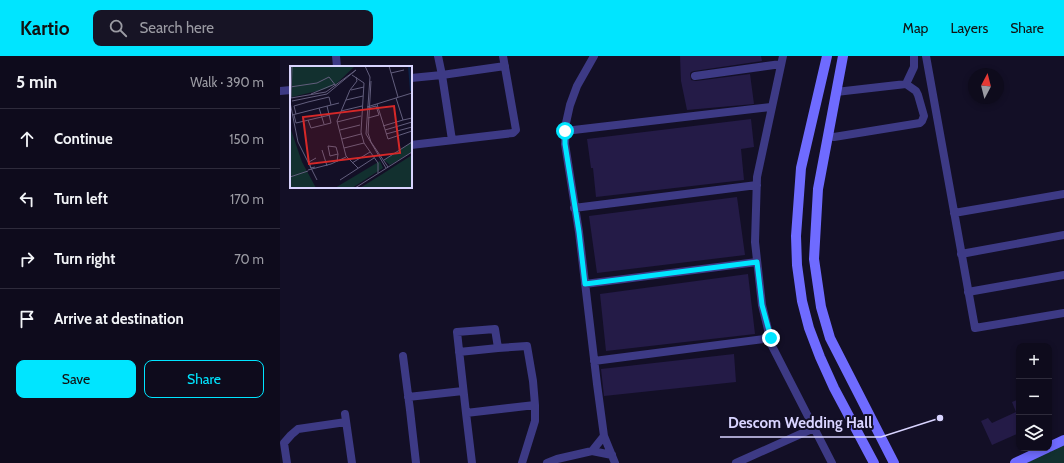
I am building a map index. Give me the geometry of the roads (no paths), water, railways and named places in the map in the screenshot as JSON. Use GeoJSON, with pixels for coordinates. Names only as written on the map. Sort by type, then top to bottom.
{"type":"FeatureCollection","features":[{"type":"Feature","properties":{"kind":"street"},"geometry":{"type":"LineString","coordinates":[[336,56],[337,66]]}},
{"type":"Feature","properties":{"kind":"street"},"geometry":{"type":"LineString","coordinates":[[438,56],[452,140]]}},
{"type":"Feature","properties":{"kind":"street"},"geometry":{"type":"LineString","coordinates":[[412,145],[513,133],[516,130],[503,56]]}},
{"type":"Feature","properties":{"kind":"street"},"geometry":{"type":"LineString","coordinates":[[594,56],[577,86],[570,105],[566,123],[565,144],[579,232],[604,436],[613,459]]}},
{"type":"Feature","properties":{"kind":"street"},"geometry":{"type":"LineString","coordinates":[[827,56],[801,168],[796,236],[797,265],[802,301],[809,328],[820,357],[834,388],[874,463]]}},
{"type":"Feature","properties":{"kind":"street"},"geometry":{"type":"LineString","coordinates":[[843,56],[818,189],[814,259],[821,307],[830,338],[894,463]]}},
{"type":"Feature","properties":{"kind":"street"},"geometry":{"type":"LineString","coordinates":[[906,84],[914,67],[914,56]]}},
{"type":"Feature","properties":{"kind":"street"},"geometry":{"type":"LineString","coordinates":[[926,56],[975,328],[1064,313]]}},
{"type":"Feature","properties":{"kind":"street"},"geometry":{"type":"LineString","coordinates":[[695,76],[782,60],[757,177],[755,242],[762,305],[772,346],[832,463]]}},
{"type":"Feature","properties":{"kind":"street"},"geometry":{"type":"LineString","coordinates":[[412,78],[505,66]]}},
{"type":"Feature","properties":{"kind":"street"},"geometry":{"type":"LineString","coordinates":[[828,136],[834,137],[920,123],[924,116],[916,91],[906,84],[836,92]]}},
{"type":"Feature","properties":{"kind":"street"},"geometry":{"type":"LineString","coordinates":[[280,91],[290,90]]}},
{"type":"Feature","properties":{"kind":"street"},"geometry":{"type":"LineString","coordinates":[[565,131],[772,107]]}},
{"type":"Feature","properties":{"kind":"street"},"geometry":{"type":"LineString","coordinates":[[574,208],[757,185]]}},
{"type":"Feature","properties":{"kind":"street"},"geometry":{"type":"LineString","coordinates":[[954,213],[1064,194]]}},
{"type":"Feature","properties":{"kind":"street"},"geometry":{"type":"LineString","coordinates":[[961,254],[1064,236]]}},
{"type":"Feature","properties":{"kind":"street"},"geometry":{"type":"LineString","coordinates":[[585,284],[757,262]]}},
{"type":"Feature","properties":{"kind":"street"},"geometry":{"type":"LineString","coordinates":[[968,292],[1064,275]]}},
{"type":"Feature","properties":{"kind":"street"},"geometry":{"type":"LineString","coordinates":[[472,463],[457,332],[495,329],[498,348]]}},
{"type":"Feature","properties":{"kind":"street"},"geometry":{"type":"LineString","coordinates":[[594,360],[771,338]]}},
{"type":"Feature","properties":{"kind":"street"},"geometry":{"type":"LineString","coordinates":[[459,352],[527,346],[535,405],[535,421],[522,463]]}},
{"type":"Feature","properties":{"kind":"street"},"geometry":{"type":"LineString","coordinates":[[402,356],[416,463]]}},
{"type":"Feature","properties":{"kind":"street"},"geometry":{"type":"LineString","coordinates":[[408,397],[464,392]]}},
{"type":"Feature","properties":{"kind":"street"},"geometry":{"type":"LineString","coordinates":[[466,413],[535,405]]}},
{"type":"Feature","properties":{"kind":"street"},"geometry":{"type":"LineString","coordinates":[[287,463],[284,443],[291,434],[298,429],[345,418],[352,463]]}},
{"type":"Feature","properties":{"kind":"street"},"geometry":{"type":"LineString","coordinates":[[736,463],[814,428]]}},
{"type":"Feature","properties":{"kind":"street"},"geometry":{"type":"LineString","coordinates":[[592,451],[604,436]]}},
{"type":"Feature","properties":{"kind":"street"},"geometry":{"type":"LineString","coordinates":[[1052,445],[1064,440]]}},
{"type":"Feature","properties":{"kind":"street"},"geometry":{"type":"LineString","coordinates":[[547,463],[557,459],[592,451],[613,459]]}},
{"type":"Feature","properties":{"kind":"street"},"geometry":{"type":"LineString","coordinates":[[1015,463],[1040,451]]}},
{"type":"Feature","properties":{"kind":"place","name":"Descom Wedding Hall"},"geometry":{"type":"Point","coordinates":[940,418]}}]}
